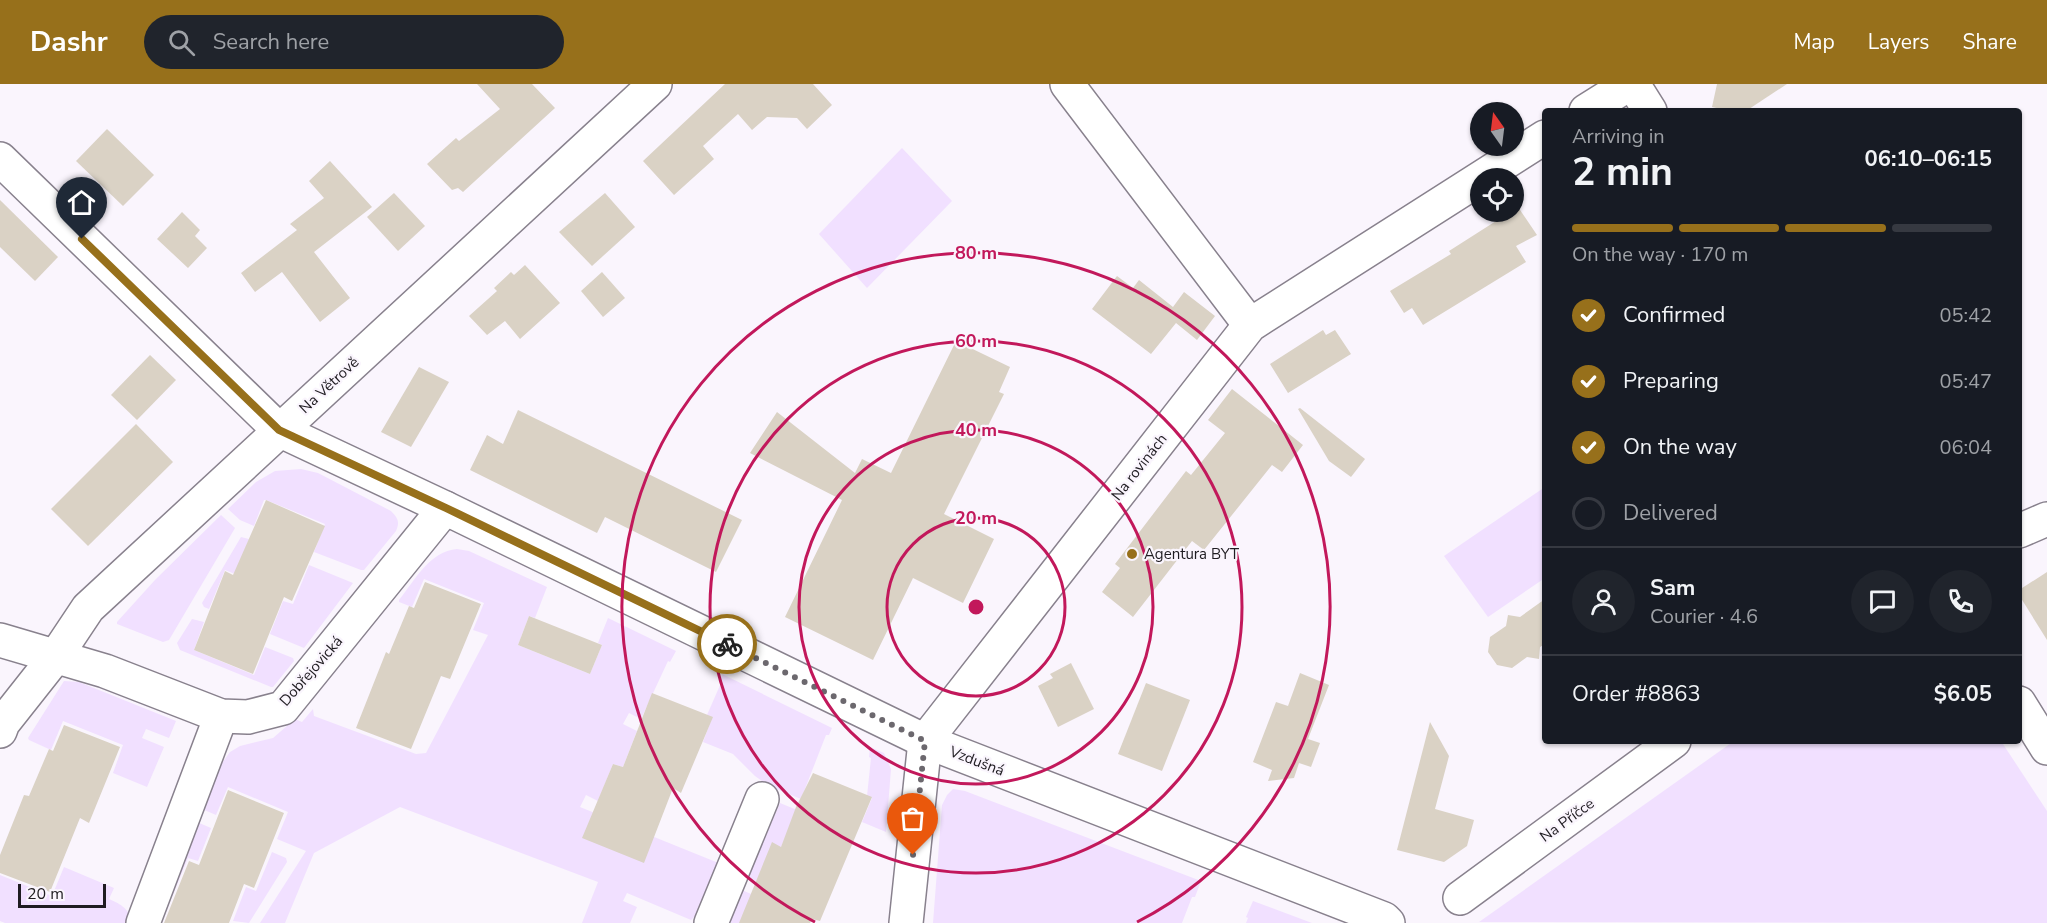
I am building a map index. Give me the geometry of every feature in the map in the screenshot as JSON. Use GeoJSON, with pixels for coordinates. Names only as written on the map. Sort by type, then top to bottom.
{"type":"FeatureCollection","features":[{"type":"Feature","properties":{"kind":"street","name":"Na Větrově"},"geometry":{"type":"LineString","coordinates":[[0,731],[3,723],[56,656],[88,608],[655,84]]}},
{"type":"Feature","properties":{"kind":"street"},"geometry":{"type":"LineString","coordinates":[[1067,84],[1250,325]]}},
{"type":"Feature","properties":{"kind":"street"},"geometry":{"type":"LineString","coordinates":[[1591,108],[1631,84],[1648,108]]}},
{"type":"Feature","properties":{"kind":"street","name":"Na rovinách"},"geometry":{"type":"LineString","coordinates":[[925,741],[1250,325],[1542,139]]}},
{"type":"Feature","properties":{"kind":"street","name":"Vzdušná"},"geometry":{"type":"LineString","coordinates":[[0,159],[279,430],[446,508],[925,741],[1384,922]]}},
{"type":"Feature","properties":{"kind":"street","name":"Dobřejovická"},"geometry":{"type":"LineString","coordinates":[[0,640],[105,671],[221,716],[248,717],[283,708],[446,508]]}},
{"type":"Feature","properties":{"kind":"street"},"geometry":{"type":"LineString","coordinates":[[2022,530],[2047,519]]}},
{"type":"Feature","properties":{"kind":"street"},"geometry":{"type":"LineString","coordinates":[[2022,708],[2047,748]]}},
{"type":"Feature","properties":{"kind":"street"},"geometry":{"type":"LineString","coordinates":[[143,923],[221,716]]}},
{"type":"Feature","properties":{"kind":"street"},"geometry":{"type":"LineString","coordinates":[[906,923],[925,741]]}},
{"type":"Feature","properties":{"kind":"street","name":"Na Příčce"},"geometry":{"type":"LineString","coordinates":[[1460,898],[1670,744]]}},
{"type":"Feature","properties":{"kind":"street"},"geometry":{"type":"LineString","coordinates":[[711,923],[762,800]]}},
{"type":"Feature","properties":{"kind":"shaded area"},"geometry":{"type":"Polygon","coordinates":[[[902,148],[952,201],[867,288],[819,234],[902,148]]]}},
{"type":"Feature","properties":{"kind":"shaded area"},"geometry":{"type":"Polygon","coordinates":[[[301,469],[318,473],[391,511],[397,518],[396,531],[364,570],[314,552],[325,524],[266,500],[264,500],[254,526],[240,520],[228,509],[256,482],[275,471],[301,469]]]}},
{"type":"Feature","properties":{"kind":"shaded area"},"geometry":{"type":"Polygon","coordinates":[[[1542,489],[1542,580],[1488,617],[1444,556],[1542,489]]]}},
{"type":"Feature","properties":{"kind":"shaded area"},"geometry":{"type":"Polygon","coordinates":[[[221,515],[235,528],[169,640],[163,642],[117,624],[155,580],[221,515]]]}},
{"type":"Feature","properties":{"kind":"shaded area"},"geometry":{"type":"Polygon","coordinates":[[[241,537],[249,539],[235,574],[225,570],[209,609],[204,607],[202,603],[241,537]]]}},
{"type":"Feature","properties":{"kind":"shaded area"},"geometry":{"type":"Polygon","coordinates":[[[457,549],[469,551],[547,587],[535,618],[529,616],[518,645],[590,674],[602,645],[598,643],[608,618],[676,651],[670,662],[668,661],[641,719],[629,713],[623,724],[637,731],[623,767],[613,764],[598,801],[586,795],[580,807],[721,864],[702,909],[691,920],[627,893],[623,901],[637,907],[630,923],[582,923],[598,882],[400,807],[314,853],[285,923],[260,923],[306,851],[277,839],[288,812],[228,787],[216,815],[202,809],[222,763],[230,752],[240,746],[273,738],[295,719],[302,722],[313,709],[314,716],[416,754],[426,753],[488,635],[473,630],[484,603],[424,579],[412,607],[399,600],[431,561],[447,551],[457,549]]]}},
{"type":"Feature","properties":{"kind":"shaded area"},"geometry":{"type":"Polygon","coordinates":[[[309,565],[353,583],[304,648],[270,634],[283,601],[293,604],[309,565]]]}},
{"type":"Feature","properties":{"kind":"shaded area"},"geometry":{"type":"Polygon","coordinates":[[[192,619],[204,622],[194,650],[254,675],[265,647],[293,658],[294,661],[271,687],[180,650],[177,643],[192,619]]]}},
{"type":"Feature","properties":{"kind":"shaded area"},"geometry":{"type":"Polygon","coordinates":[[[722,674],[832,728],[829,735],[826,735],[801,799],[769,786],[755,776],[733,754],[703,742],[712,718],[707,715],[721,683],[722,674]]]}},
{"type":"Feature","properties":{"kind":"shaded area"},"geometry":{"type":"Polygon","coordinates":[[[64,681],[79,682],[176,721],[169,738],[146,729],[142,738],[164,747],[147,787],[113,773],[123,745],[63,721],[51,750],[29,740],[28,738],[64,681]]]}},
{"type":"Feature","properties":{"kind":"shaded area"},"geometry":{"type":"Polygon","coordinates":[[[1730,744],[2003,744],[2047,811],[2047,923],[1479,922],[1730,744]]]}},
{"type":"Feature","properties":{"kind":"shaded area"},"geometry":{"type":"Polygon","coordinates":[[[870,747],[884,753],[891,769],[886,832],[862,822],[872,798],[867,796],[870,747]]]}},
{"type":"Feature","properties":{"kind":"shaded area"},"geometry":{"type":"Polygon","coordinates":[[[953,789],[965,791],[1201,881],[1182,923],[933,923],[942,805],[953,789]]]}},
{"type":"Feature","properties":{"kind":"shaded area"},"geometry":{"type":"Polygon","coordinates":[[[780,803],[797,810],[781,847],[756,881],[750,878],[749,874],[780,803]]]}},
{"type":"Feature","properties":{"kind":"shaded area"},"geometry":{"type":"Polygon","coordinates":[[[197,822],[211,828],[198,861],[188,858],[172,897],[168,896],[197,822]]]}},
{"type":"Feature","properties":{"kind":"shaded area"},"geometry":{"type":"Polygon","coordinates":[[[272,852],[286,858],[287,862],[249,923],[233,921],[246,887],[256,891],[272,852]]]}},
{"type":"Feature","properties":{"kind":"shaded area"},"geometry":{"type":"Polygon","coordinates":[[[64,867],[114,888],[109,899],[125,908],[131,918],[131,923],[5,923],[0,921],[0,875],[52,896],[64,867]]]}},
{"type":"Feature","properties":{"kind":"shaded area"},"geometry":{"type":"Polygon","coordinates":[[[742,890],[751,894],[753,923],[731,923],[731,919],[742,890]]]}},
{"type":"Feature","properties":{"kind":"shaded area"},"geometry":{"type":"Polygon","coordinates":[[[1253,901],[1312,923],[1246,923],[1248,918],[1246,917],[1253,901]]]}},
{"type":"Feature","properties":{"kind":"building"},"geometry":{"type":"Polygon","coordinates":[[[477,84],[532,84],[555,108],[463,192],[458,188],[452,190],[427,164],[456,138],[459,141],[500,109],[477,84]]]}},
{"type":"Feature","properties":{"kind":"building"},"geometry":{"type":"Polygon","coordinates":[[[725,84],[813,84],[832,105],[807,129],[797,118],[767,117],[752,130],[738,114],[703,146],[714,159],[674,195],[643,161],[725,84]]]}},
{"type":"Feature","properties":{"kind":"building"},"geometry":{"type":"Polygon","coordinates":[[[1717,84],[1787,84],[1751,108],[1712,107],[1717,84]]]}},
{"type":"Feature","properties":{"kind":"building"},"geometry":{"type":"Polygon","coordinates":[[[107,129],[154,175],[123,206],[76,161],[107,129]]]}},
{"type":"Feature","properties":{"kind":"building"},"geometry":{"type":"Polygon","coordinates":[[[330,161],[372,207],[314,252],[350,298],[320,322],[282,272],[255,292],[241,273],[297,230],[290,224],[324,198],[309,181],[330,161]]]}},
{"type":"Feature","properties":{"kind":"building"},"geometry":{"type":"Polygon","coordinates":[[[394,193],[425,226],[398,251],[367,217],[394,193]]]}},
{"type":"Feature","properties":{"kind":"building"},"geometry":{"type":"Polygon","coordinates":[[[605,193],[635,227],[592,266],[559,232],[605,193]]]}},
{"type":"Feature","properties":{"kind":"building"},"geometry":{"type":"Polygon","coordinates":[[[0,200],[58,257],[35,281],[0,247],[0,200]]]}},
{"type":"Feature","properties":{"kind":"building"},"geometry":{"type":"Polygon","coordinates":[[[182,212],[200,230],[195,236],[207,248],[188,268],[157,239],[182,212]]]}},
{"type":"Feature","properties":{"kind":"building"},"geometry":{"type":"Polygon","coordinates":[[[1524,216],[1537,235],[1516,246],[1526,262],[1423,325],[1412,308],[1404,313],[1390,291],[1451,254],[1449,251],[1494,222],[1524,222],[1524,216]]]}},
{"type":"Feature","properties":{"kind":"building"},"geometry":{"type":"Polygon","coordinates":[[[525,265],[560,303],[520,339],[505,321],[487,335],[469,316],[497,291],[494,288],[511,272],[514,275],[525,265]]]}},
{"type":"Feature","properties":{"kind":"building"},"geometry":{"type":"Polygon","coordinates":[[[602,272],[625,298],[603,317],[581,291],[602,272]]]}},
{"type":"Feature","properties":{"kind":"building"},"geometry":{"type":"Polygon","coordinates":[[[1117,276],[1133,288],[1139,280],[1173,307],[1184,292],[1215,316],[1197,340],[1176,323],[1151,354],[1092,309],[1117,276]]]}},
{"type":"Feature","properties":{"kind":"building"},"geometry":{"type":"Polygon","coordinates":[[[1323,330],[1326,335],[1335,330],[1351,354],[1288,393],[1270,364],[1323,330]]]}},
{"type":"Feature","properties":{"kind":"building"},"geometry":{"type":"Polygon","coordinates":[[[956,341],[1010,367],[999,392],[1004,394],[944,514],[994,539],[963,603],[913,578],[873,660],[785,617],[842,500],[750,453],[777,412],[855,473],[862,459],[891,473],[956,341]]]}},
{"type":"Feature","properties":{"kind":"building"},"geometry":{"type":"Polygon","coordinates":[[[150,355],[176,380],[137,420],[111,395],[150,355]]]}},
{"type":"Feature","properties":{"kind":"building"},"geometry":{"type":"Polygon","coordinates":[[[419,367],[449,382],[411,447],[381,432],[419,367]]]}},
{"type":"Feature","properties":{"kind":"building"},"geometry":{"type":"Polygon","coordinates":[[[1232,389],[1303,445],[1282,472],[1272,465],[1204,550],[1192,541],[1133,617],[1102,592],[1120,568],[1115,564],[1186,471],[1191,475],[1225,433],[1208,420],[1232,389]]]}},
{"type":"Feature","properties":{"kind":"building"},"geometry":{"type":"Polygon","coordinates":[[[1300,408],[1365,459],[1351,477],[1329,461],[1298,409],[1300,408]]]}},
{"type":"Feature","properties":{"kind":"building"},"geometry":{"type":"Polygon","coordinates":[[[518,410],[742,520],[716,572],[605,517],[597,533],[470,470],[487,435],[503,444],[518,410]]]}},
{"type":"Feature","properties":{"kind":"building"},"geometry":{"type":"Polygon","coordinates":[[[136,424],[173,462],[88,546],[51,509],[136,424]]]}},
{"type":"Feature","properties":{"kind":"building"},"geometry":{"type":"Polygon","coordinates":[[[266,500],[325,526],[292,601],[284,597],[253,674],[194,650],[225,571],[233,575],[266,500]]]}},
{"type":"Feature","properties":{"kind":"building"},"geometry":{"type":"Polygon","coordinates":[[[2047,572],[2047,640],[2022,600],[2022,588],[2047,572]]]}},
{"type":"Feature","properties":{"kind":"building"},"geometry":{"type":"Polygon","coordinates":[[[425,582],[481,604],[450,679],[441,676],[411,749],[356,728],[386,652],[389,654],[409,606],[414,608],[425,582]]]}},
{"type":"Feature","properties":{"kind":"building"},"geometry":{"type":"Polygon","coordinates":[[[1542,601],[1542,646],[1539,659],[1527,657],[1512,668],[1497,665],[1488,652],[1490,637],[1506,626],[1508,615],[1520,617],[1542,601]]]}},
{"type":"Feature","properties":{"kind":"building"},"geometry":{"type":"Polygon","coordinates":[[[529,616],[602,645],[590,674],[518,645],[529,616]]]}},
{"type":"Feature","properties":{"kind":"building"},"geometry":{"type":"Polygon","coordinates":[[[1071,663],[1094,709],[1058,727],[1038,686],[1053,678],[1050,674],[1071,663]]]}},
{"type":"Feature","properties":{"kind":"building"},"geometry":{"type":"Polygon","coordinates":[[[1300,673],[1329,685],[1308,739],[1320,743],[1311,767],[1299,763],[1294,778],[1268,781],[1272,770],[1253,762],[1276,702],[1288,706],[1300,673]]]}},
{"type":"Feature","properties":{"kind":"building"},"geometry":{"type":"Polygon","coordinates":[[[1146,683],[1190,700],[1162,771],[1118,754],[1146,683]]]}},
{"type":"Feature","properties":{"kind":"building"},"geometry":{"type":"Polygon","coordinates":[[[652,693],[713,717],[681,793],[673,788],[644,863],[582,838],[613,764],[623,767],[652,693]]]}},
{"type":"Feature","properties":{"kind":"building"},"geometry":{"type":"Polygon","coordinates":[[[1430,722],[1449,756],[1435,809],[1474,820],[1467,846],[1444,862],[1397,850],[1430,722]]]}},
{"type":"Feature","properties":{"kind":"building"},"geometry":{"type":"Polygon","coordinates":[[[64,725],[120,747],[89,823],[80,818],[50,892],[0,873],[0,855],[24,795],[29,796],[49,749],[53,751],[64,725]]]}},
{"type":"Feature","properties":{"kind":"building"},"geometry":{"type":"Polygon","coordinates":[[[813,773],[872,797],[820,921],[812,919],[810,923],[739,923],[772,842],[781,847],[796,807],[813,773]]]}},
{"type":"Feature","properties":{"kind":"building"},"geometry":{"type":"Polygon","coordinates":[[[228,790],[284,813],[254,888],[244,884],[229,923],[164,923],[189,861],[199,865],[228,790]]]}},
{"type":"Feature","properties":{"kind":"way so far"},"geometry":{"type":"LineString","coordinates":[[727,644],[925,741],[913,855]]}},
{"type":"Feature","properties":{"kind":"place","name":"Agentura BYT"},"geometry":{"type":"Point","coordinates":[1132,554]}},
{"type":"Feature","properties":{"kind":"route"},"geometry":{"type":"LineString","coordinates":[[82,239],[279,430],[727,644]]}}]}
